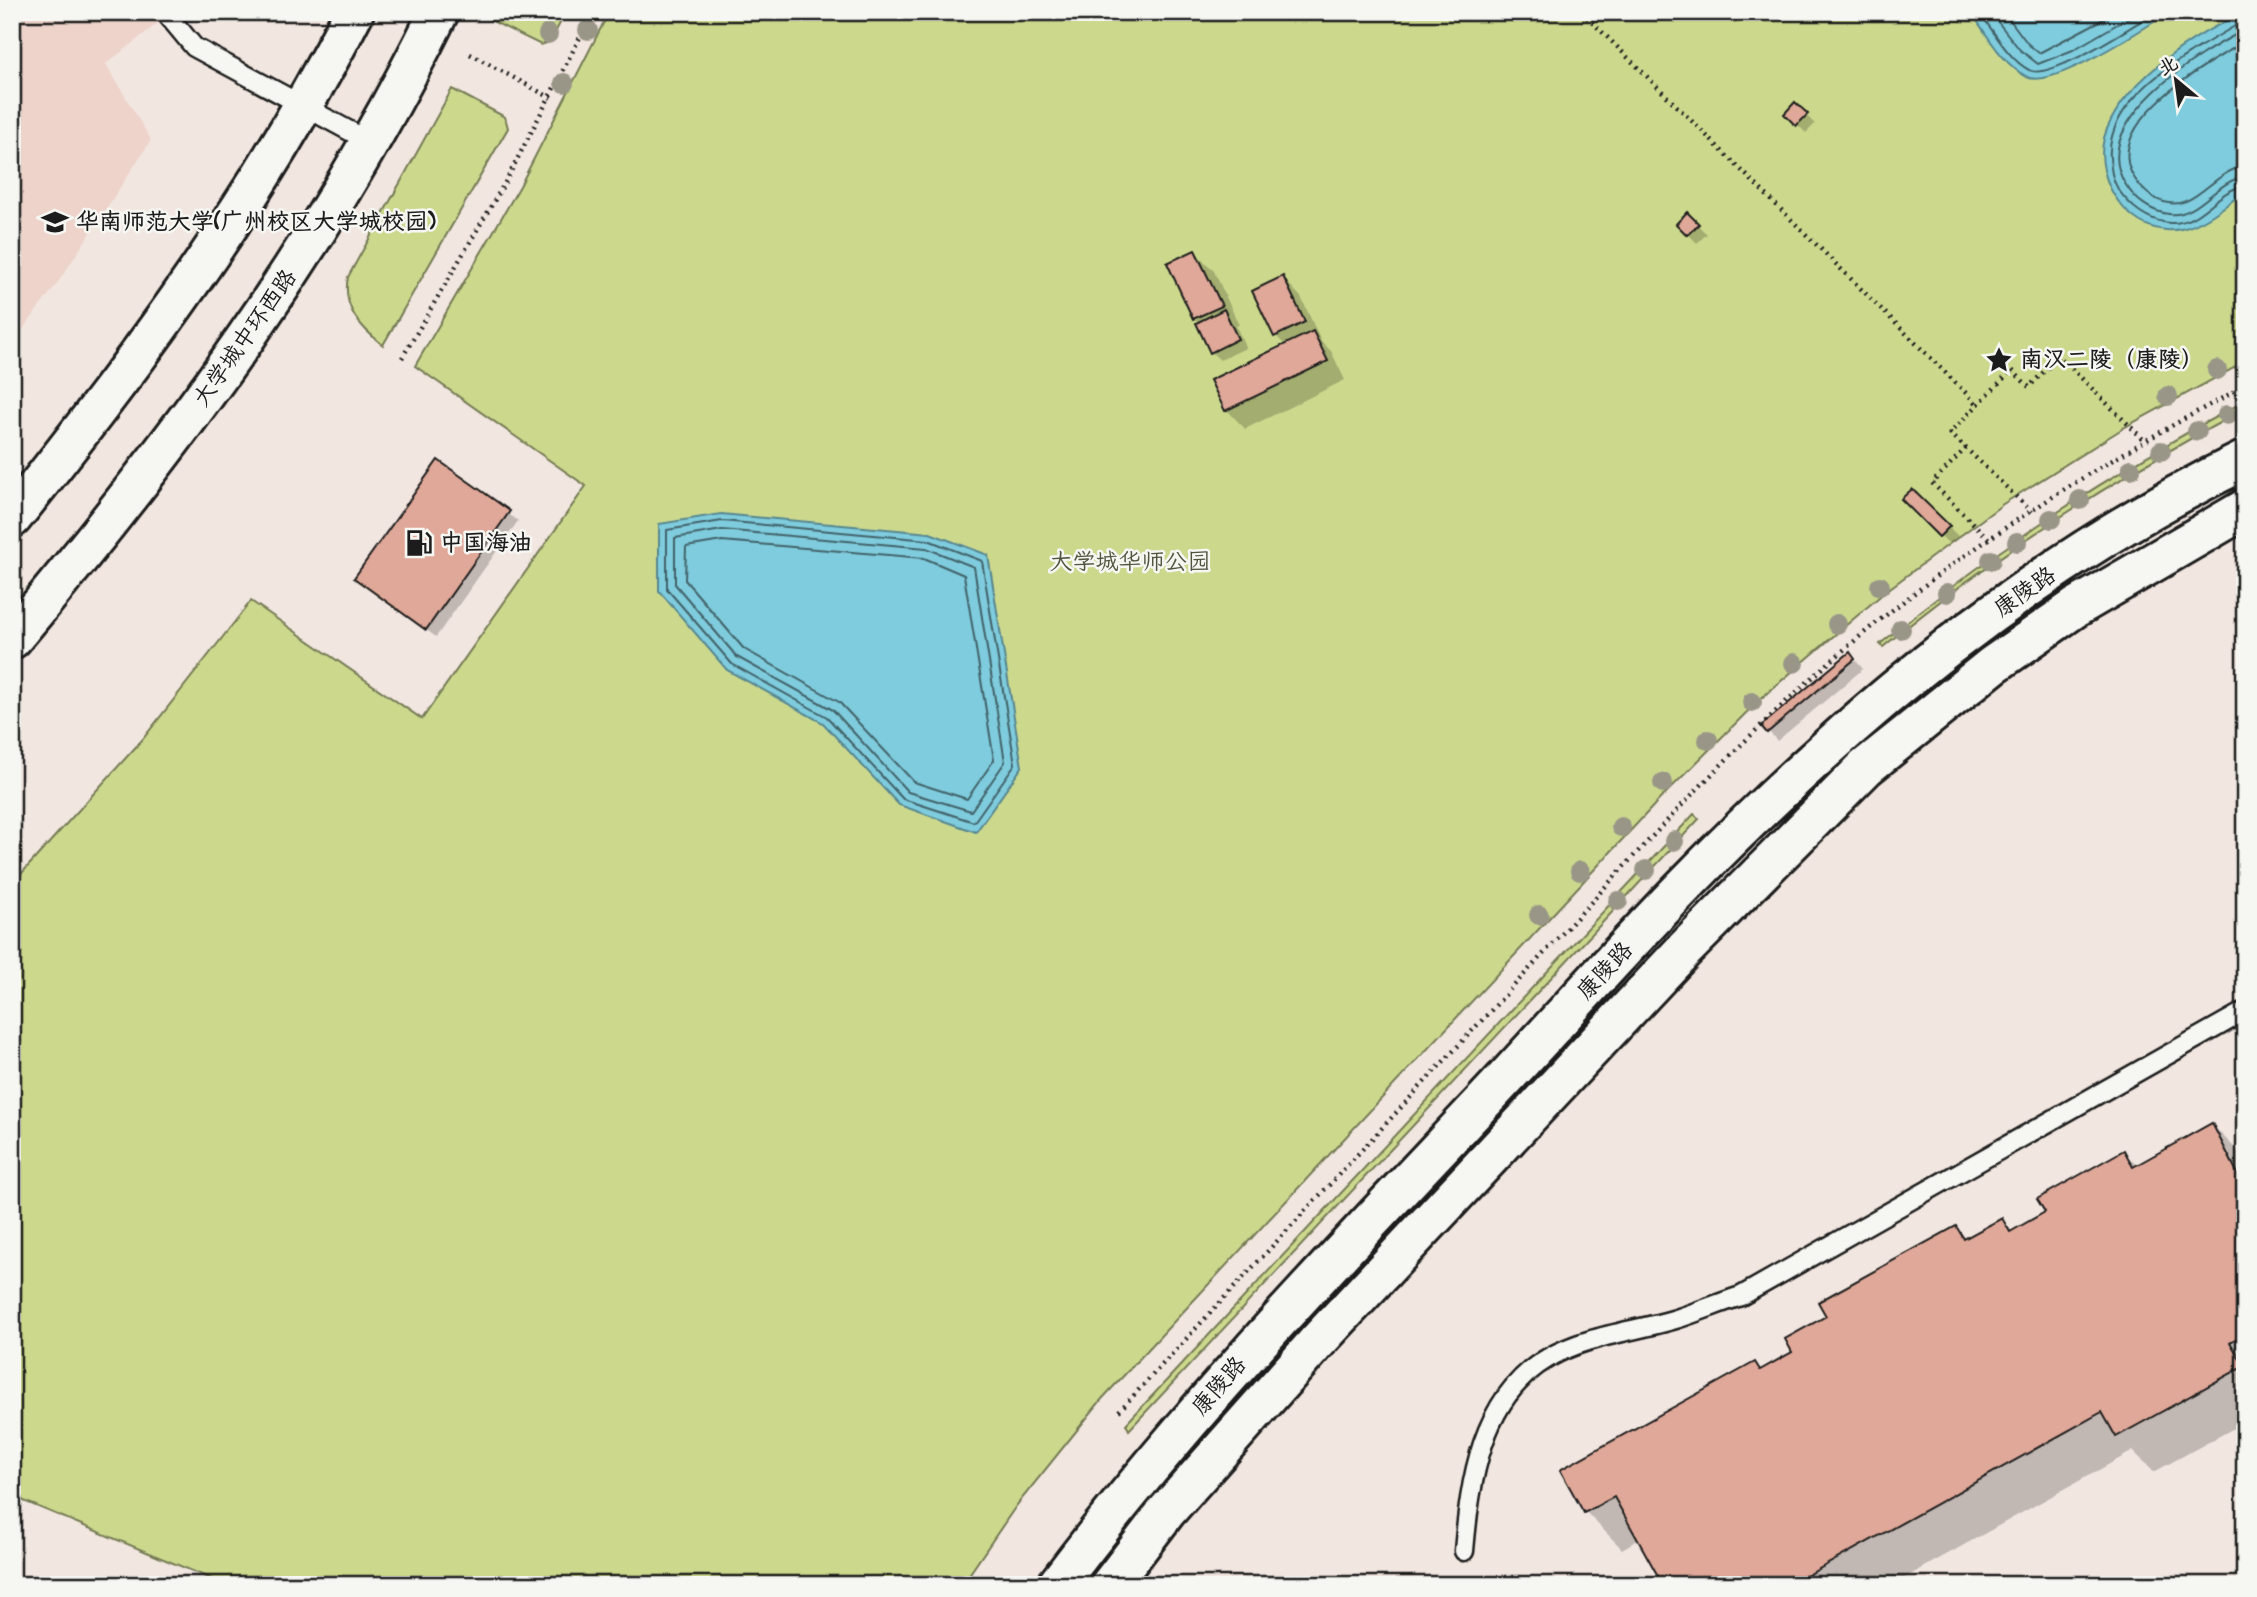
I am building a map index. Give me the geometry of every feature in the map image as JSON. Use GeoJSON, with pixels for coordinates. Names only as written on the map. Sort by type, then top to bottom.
{"type":"FeatureCollection","features":[{"type":"Feature","properties":{"kind":"street"},"geometry":{"type":"LineString","coordinates":[[12,518],[196,277],[243,208],[354,12]]}},
{"type":"Feature","properties":{"kind":"street","name":"大学城中环西路"},"geometry":{"type":"LineString","coordinates":[[12,639],[124,503],[260,321],[308,249],[370,142],[439,12]]}},
{"type":"Feature","properties":{"kind":"street","name":"康陵路"},"geometry":{"type":"LineString","coordinates":[[1057,1585],[1116,1506],[1282,1315],[1685,884],[1777,793],[1858,719],[1953,643],[2034,584],[2127,526],[2245,460]]}},
{"type":"Feature","properties":{"kind":"street","name":"康陵路"},"geometry":{"type":"LineString","coordinates":[[1110,1585],[1166,1512],[1316,1343],[1684,950],[1866,767],[1993,665],[2075,608],[2245,509]]}},
{"type":"Feature","properties":{"kind":"lane"},"geometry":{"type":"LineString","coordinates":[[165,12],[194,47],[370,142]]}},
{"type":"Feature","properties":{"kind":"lane"},"geometry":{"type":"LineString","coordinates":[[1464,1551],[1470,1490],[1487,1432],[1501,1406],[1546,1359],[1585,1342],[1675,1319],[1741,1296],[2245,1010]]}},
{"type":"Feature","properties":{"kind":"path"},"geometry":{"type":"LineString","coordinates":[[402,358],[454,273],[551,98],[593,12]]}},
{"type":"Feature","properties":{"kind":"path"},"geometry":{"type":"LineString","coordinates":[[1582,12],[1978,404]]}},
{"type":"Feature","properties":{"kind":"path"},"geometry":{"type":"LineString","coordinates":[[470,54],[551,98]]}},
{"type":"Feature","properties":{"kind":"path"},"geometry":{"type":"LineString","coordinates":[[2032,512],[1950,433],[2012,370],[2029,387],[2059,356],[2145,441]]}},
{"type":"Feature","properties":{"kind":"path"},"geometry":{"type":"LineString","coordinates":[[1966,448],[1932,483],[1990,540]]}},
{"type":"Feature","properties":{"kind":"shaded area","name":"华南师范大学(广州校区大学城校园)"},"geometry":{"type":"Polygon","coordinates":[[[12,12],[172,12],[106,64],[151,140],[59,281],[12,344],[12,12]]]}},
{"type":"Feature","properties":{"kind":"green space"},"geometry":{"type":"Polygon","coordinates":[[[488,12],[566,12],[550,42],[541,45],[486,18],[488,12]]]}},
{"type":"Feature","properties":{"kind":"green space","name":"大学城华师公园"},"geometry":{"type":"Polygon","coordinates":[[[609,12],[2245,12],[2245,362],[2125,427],[2003,504],[1886,591],[1758,701],[1659,800],[1102,1399],[1016,1506],[962,1585],[226,1585],[12,1496],[12,884],[142,740],[251,601],[422,719],[586,486],[415,366],[520,186],[609,12]]]}},
{"type":"Feature","properties":{"kind":"green space"},"geometry":{"type":"Polygon","coordinates":[[[452,89],[505,117],[508,128],[383,345],[360,324],[350,307],[348,277],[452,89]]]}},
{"type":"Feature","properties":{"kind":"green space"},"geometry":{"type":"Polygon","coordinates":[[[2245,401],[2245,409],[2103,490],[1968,580],[1883,647],[1880,644],[1966,576],[2056,513],[2149,455],[2245,401]]]}},
{"type":"Feature","properties":{"kind":"green space"},"geometry":{"type":"Polygon","coordinates":[[[1694,814],[1699,819],[1129,1430],[1126,1424],[1694,814]]]}},
{"type":"Feature","properties":{"kind":"water"},"geometry":{"type":"Polygon","coordinates":[[[1971,12],[2170,12],[2077,66],[2039,79],[2027,77],[2010,65],[1971,12]]]}},
{"type":"Feature","properties":{"kind":"water"},"geometry":{"type":"Polygon","coordinates":[[[2245,13],[2245,191],[2214,214],[2189,227],[2163,230],[2147,225],[2132,216],[2120,204],[2104,172],[2104,138],[2112,118],[2125,99],[2161,63],[2204,33],[2245,13]]]}},
{"type":"Feature","properties":{"kind":"water"},"geometry":{"type":"Polygon","coordinates":[[[721,514],[930,533],[988,555],[1022,767],[976,832],[899,805],[823,723],[727,670],[659,591],[659,524],[721,514]]]}},
{"type":"Feature","properties":{"kind":"building"},"geometry":{"type":"Polygon","coordinates":[[[1795,102],[1808,114],[1796,126],[1784,114],[1795,102]]]}},
{"type":"Feature","properties":{"kind":"building"},"geometry":{"type":"Polygon","coordinates":[[[1687,212],[1699,224],[1687,235],[1676,224],[1687,212]]]}},
{"type":"Feature","properties":{"kind":"building"},"geometry":{"type":"Polygon","coordinates":[[[1195,250],[1222,306],[1193,319],[1167,263],[1195,250]]]}},
{"type":"Feature","properties":{"kind":"building"},"geometry":{"type":"Polygon","coordinates":[[[1283,276],[1305,322],[1274,337],[1252,291],[1283,276]]]}},
{"type":"Feature","properties":{"kind":"building"},"geometry":{"type":"Polygon","coordinates":[[[1224,309],[1238,339],[1210,353],[1196,323],[1224,309]]]}},
{"type":"Feature","properties":{"kind":"building"},"geometry":{"type":"Polygon","coordinates":[[[1313,331],[1328,361],[1225,411],[1210,380],[1313,331]]]}},
{"type":"Feature","properties":{"kind":"building"},"geometry":{"type":"Polygon","coordinates":[[[438,460],[510,511],[426,630],[354,578],[438,460]]]}},
{"type":"Feature","properties":{"kind":"building"},"geometry":{"type":"Polygon","coordinates":[[[1912,489],[1950,526],[1939,537],[1901,499],[1912,489]]]}},
{"type":"Feature","properties":{"kind":"building"},"geometry":{"type":"Polygon","coordinates":[[[1850,652],[1855,659],[1767,733],[1761,726],[1850,652]]]}},
{"type":"Feature","properties":{"kind":"building"},"geometry":{"type":"Polygon","coordinates":[[[2212,1123],[2245,1188],[2245,1334],[2230,1342],[2244,1366],[2116,1437],[2102,1412],[1790,1585],[1663,1585],[1614,1497],[1584,1513],[1560,1470],[1755,1362],[1760,1370],[1792,1352],[1785,1339],[1826,1316],[1818,1302],[1956,1226],[1964,1239],[2002,1218],[2010,1232],[2045,1212],[2037,1199],[2124,1150],[2133,1167],[2212,1123]]]}},
{"type":"Feature","properties":{"kind":"place","name":"华南师范大学(广州校区大学城校园)"},"geometry":{"type":"Point","coordinates":[55,222]}},
{"type":"Feature","properties":{"kind":"place","name":"南汉二陵（康陵）"},"geometry":{"type":"Point","coordinates":[1999,360]}},
{"type":"Feature","properties":{"kind":"place","name":"中国海油"},"geometry":{"type":"Point","coordinates":[419,543]}}]}
